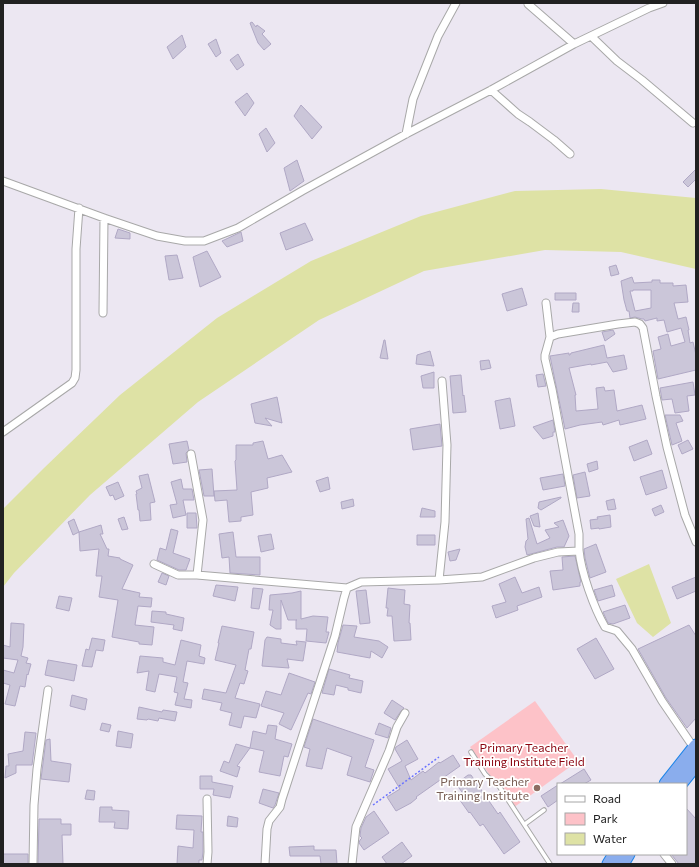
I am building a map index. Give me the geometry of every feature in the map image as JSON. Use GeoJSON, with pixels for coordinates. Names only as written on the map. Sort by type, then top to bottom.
{"type":"FeatureCollection","features":[{"type":"Feature","properties":{"kind":"highway"},"geometry":{"type":"LineString","coordinates":[[667,783],[695,747]]}},
{"type":"Feature","properties":{"kind":"highway"},"geometry":{"type":"LineString","coordinates":[[681,783],[696,764]]}},
{"type":"Feature","properties":{"kind":"highway"},"geometry":{"type":"LineString","coordinates":[[609,864],[614,855]]}},
{"type":"Feature","properties":{"kind":"highway"},"geometry":{"type":"LineString","coordinates":[[622,864],[627,855]]}},
{"type":"Feature","properties":{"kind":"street"},"geometry":{"type":"LineString","coordinates":[[406,134],[413,99],[438,36],[456,3]]}},
{"type":"Feature","properties":{"kind":"street"},"geometry":{"type":"LineString","coordinates":[[3,181],[157,236],[186,241],[204,241],[238,228],[302,190],[491,90],[574,44],[649,8],[663,3]]}},
{"type":"Feature","properties":{"kind":"street"},"geometry":{"type":"LineString","coordinates":[[528,4],[574,44]]}},
{"type":"Feature","properties":{"kind":"street"},"geometry":{"type":"LineString","coordinates":[[591,36],[618,62],[693,123]]}},
{"type":"Feature","properties":{"kind":"street"},"geometry":{"type":"LineString","coordinates":[[491,90],[518,114],[554,140],[570,154]]}},
{"type":"Feature","properties":{"kind":"street"},"geometry":{"type":"LineString","coordinates":[[3,432],[72,383],[75,378],[76,249],[79,208]]}},
{"type":"Feature","properties":{"kind":"street"},"geometry":{"type":"LineString","coordinates":[[103,313],[104,218]]}},
{"type":"Feature","properties":{"kind":"street"},"geometry":{"type":"LineString","coordinates":[[546,303],[550,337],[545,359],[579,534],[579,551],[592,597],[600,619],[605,627],[617,632],[632,649],[662,700],[695,747]]}},
{"type":"Feature","properties":{"kind":"street"},"geometry":{"type":"LineString","coordinates":[[550,337],[558,334],[635,322],[640,324],[643,328],[667,447],[684,515],[696,542]]}},
{"type":"Feature","properties":{"kind":"street"},"geometry":{"type":"LineString","coordinates":[[439,580],[445,522],[447,445],[442,381]]}},
{"type":"Feature","properties":{"kind":"street"},"geometry":{"type":"LineString","coordinates":[[191,454],[202,520],[197,575]]}},
{"type":"Feature","properties":{"kind":"street"},"geometry":{"type":"LineString","coordinates":[[154,564],[178,575],[197,575],[347,588],[361,582],[439,580],[482,577],[534,558],[558,552],[579,551]]}},
{"type":"Feature","properties":{"kind":"street"},"geometry":{"type":"LineString","coordinates":[[265,864],[268,825],[280,807],[335,636],[347,588]]}},
{"type":"Feature","properties":{"kind":"street"},"geometry":{"type":"LineString","coordinates":[[33,864],[34,805],[37,769],[48,690]]}},
{"type":"Feature","properties":{"kind":"street"},"geometry":{"type":"LineString","coordinates":[[352,864],[356,827],[389,751],[397,727],[405,713]]}},
{"type":"Feature","properties":{"kind":"street"},"geometry":{"type":"LineString","coordinates":[[207,799],[207,864]]}},
{"type":"Feature","properties":{"kind":"street"},"geometry":{"type":"LineString","coordinates":[[665,855],[672,864]]}},
{"type":"Feature","properties":{"kind":"lane"},"geometry":{"type":"LineString","coordinates":[[471,752],[485,774],[498,786],[525,824],[550,864]]}},
{"type":"Feature","properties":{"kind":"lane"},"geometry":{"type":"LineString","coordinates":[[525,824],[544,810]]}},
{"type":"Feature","properties":{"kind":"path"},"geometry":{"type":"LineString","coordinates":[[362,813],[440,758]]}},
{"type":"Feature","properties":{"kind":"green space","name":"Primary Teacher Training Institute Field"},"geometry":{"type":"Polygon","coordinates":[[[535,701],[578,761],[513,808],[470,747],[535,701]]]}},
{"type":"Feature","properties":{"kind":"water"},"geometry":{"type":"Polygon","coordinates":[[[601,189],[696,198],[696,269],[621,252],[545,250],[424,271],[319,320],[198,402],[90,495],[14,573],[3,587],[3,509],[120,395],[217,318],[311,261],[421,216],[515,191],[601,189]]]}},
{"type":"Feature","properties":{"kind":"water"},"geometry":{"type":"Polygon","coordinates":[[[649,564],[671,623],[653,637],[637,623],[616,579],[649,564]]]}},
{"type":"Feature","properties":{"kind":"building"},"geometry":{"type":"Polygon","coordinates":[[[252,22],[256,27],[257,25],[265,31],[262,34],[271,44],[264,50],[258,43],[250,23],[252,22]]]}},
{"type":"Feature","properties":{"kind":"building"},"geometry":{"type":"Polygon","coordinates":[[[182,35],[186,47],[173,59],[167,47],[182,35]]]}},
{"type":"Feature","properties":{"kind":"building"},"geometry":{"type":"Polygon","coordinates":[[[216,39],[221,53],[216,57],[208,44],[216,39]]]}},
{"type":"Feature","properties":{"kind":"building"},"geometry":{"type":"Polygon","coordinates":[[[238,54],[244,65],[237,70],[230,60],[238,54]]]}},
{"type":"Feature","properties":{"kind":"building"},"geometry":{"type":"Polygon","coordinates":[[[247,93],[254,103],[245,116],[235,102],[247,93]]]}},
{"type":"Feature","properties":{"kind":"building"},"geometry":{"type":"Polygon","coordinates":[[[301,105],[322,127],[312,139],[294,116],[301,105]]]}},
{"type":"Feature","properties":{"kind":"building"},"geometry":{"type":"Polygon","coordinates":[[[266,128],[275,143],[267,152],[259,134],[266,128]]]}},
{"type":"Feature","properties":{"kind":"building"},"geometry":{"type":"Polygon","coordinates":[[[297,160],[304,181],[290,191],[284,168],[297,160]]]}},
{"type":"Feature","properties":{"kind":"building"},"geometry":{"type":"Polygon","coordinates":[[[696,169],[696,179],[688,187],[683,182],[696,169]]]}},
{"type":"Feature","properties":{"kind":"building"},"geometry":{"type":"Polygon","coordinates":[[[305,223],[313,240],[286,250],[280,233],[305,223]]]}},
{"type":"Feature","properties":{"kind":"building"},"geometry":{"type":"Polygon","coordinates":[[[118,229],[130,233],[130,239],[115,238],[118,229]]]}},
{"type":"Feature","properties":{"kind":"building"},"geometry":{"type":"Polygon","coordinates":[[[241,232],[243,241],[227,247],[222,241],[241,232]]]}},
{"type":"Feature","properties":{"kind":"building"},"geometry":{"type":"Polygon","coordinates":[[[207,251],[221,277],[200,287],[193,257],[207,251]]]}},
{"type":"Feature","properties":{"kind":"building"},"geometry":{"type":"Polygon","coordinates":[[[177,255],[183,278],[169,280],[165,256],[177,255]]]}},
{"type":"Feature","properties":{"kind":"building"},"geometry":{"type":"Polygon","coordinates":[[[616,265],[619,274],[611,276],[609,267],[616,265]]]}},
{"type":"Feature","properties":{"kind":"building"},"geometry":{"type":"Polygon","coordinates":[[[632,277],[634,283],[660,280],[660,283],[673,283],[673,286],[686,285],[688,302],[674,303],[678,319],[686,317],[690,343],[693,342],[696,355],[696,370],[658,379],[653,351],[661,349],[658,337],[668,334],[671,346],[685,342],[681,328],[667,332],[664,320],[657,321],[657,318],[645,321],[644,319],[635,317],[630,318],[629,311],[627,311],[624,300],[621,281],[632,277]],[[651,290],[630,291],[635,311],[651,308],[651,290]]]}},
{"type":"Feature","properties":{"kind":"building"},"geometry":{"type":"Polygon","coordinates":[[[522,288],[527,305],[507,311],[502,294],[522,288]]]}},
{"type":"Feature","properties":{"kind":"building"},"geometry":{"type":"Polygon","coordinates":[[[555,293],[576,293],[576,300],[555,300],[555,293]]]}},
{"type":"Feature","properties":{"kind":"building"},"geometry":{"type":"Polygon","coordinates":[[[573,303],[579,303],[579,312],[572,312],[573,303]]]}},
{"type":"Feature","properties":{"kind":"building"},"geometry":{"type":"Polygon","coordinates":[[[613,330],[615,334],[605,341],[602,332],[613,330]]]}},
{"type":"Feature","properties":{"kind":"building"},"geometry":{"type":"Polygon","coordinates":[[[385,340],[388,359],[380,358],[385,340]]]}},
{"type":"Feature","properties":{"kind":"building"},"geometry":{"type":"Polygon","coordinates":[[[604,345],[607,358],[624,355],[627,369],[613,372],[607,362],[569,368],[576,395],[576,411],[598,409],[596,388],[604,387],[605,391],[614,390],[617,411],[642,405],[646,419],[620,425],[619,420],[603,425],[602,422],[565,429],[550,356],[569,353],[570,355],[571,353],[604,345]]]}},
{"type":"Feature","properties":{"kind":"building"},"geometry":{"type":"Polygon","coordinates":[[[430,351],[434,366],[416,364],[417,355],[430,351]]]}},
{"type":"Feature","properties":{"kind":"building"},"geometry":{"type":"Polygon","coordinates":[[[489,360],[491,368],[481,370],[480,361],[489,360]]]}},
{"type":"Feature","properties":{"kind":"building"},"geometry":{"type":"Polygon","coordinates":[[[434,372],[434,388],[423,388],[421,376],[434,372]]]}},
{"type":"Feature","properties":{"kind":"building"},"geometry":{"type":"Polygon","coordinates":[[[543,374],[546,386],[538,387],[536,375],[543,374]]]}},
{"type":"Feature","properties":{"kind":"building"},"geometry":{"type":"Polygon","coordinates":[[[461,375],[466,412],[453,413],[450,376],[461,375]]]}},
{"type":"Feature","properties":{"kind":"building"},"geometry":{"type":"Polygon","coordinates":[[[693,382],[695,395],[687,396],[689,411],[675,413],[672,399],[662,400],[660,388],[693,382]]]}},
{"type":"Feature","properties":{"kind":"building"},"geometry":{"type":"Polygon","coordinates":[[[277,397],[282,423],[265,418],[272,426],[255,423],[251,404],[277,397]]]}},
{"type":"Feature","properties":{"kind":"building"},"geometry":{"type":"Polygon","coordinates":[[[510,398],[515,426],[500,429],[495,401],[510,398]]]}},
{"type":"Feature","properties":{"kind":"building"},"geometry":{"type":"Polygon","coordinates":[[[665,415],[680,415],[683,421],[676,423],[682,441],[672,445],[665,415]]]}},
{"type":"Feature","properties":{"kind":"building"},"geometry":{"type":"Polygon","coordinates":[[[553,420],[555,432],[553,432],[553,436],[543,439],[533,427],[553,420]]]}},
{"type":"Feature","properties":{"kind":"building"},"geometry":{"type":"Polygon","coordinates":[[[440,424],[442,446],[413,450],[410,429],[440,424]]]}},
{"type":"Feature","properties":{"kind":"building"},"geometry":{"type":"Polygon","coordinates":[[[647,440],[652,454],[634,461],[629,447],[647,440]]]}},
{"type":"Feature","properties":{"kind":"building"},"geometry":{"type":"Polygon","coordinates":[[[688,440],[693,449],[682,454],[678,445],[688,440]]]}},
{"type":"Feature","properties":{"kind":"building"},"geometry":{"type":"Polygon","coordinates":[[[187,441],[189,450],[186,453],[187,462],[173,464],[169,444],[187,441]]]}},
{"type":"Feature","properties":{"kind":"building"},"geometry":{"type":"Polygon","coordinates":[[[263,441],[268,459],[282,455],[292,472],[267,478],[268,488],[251,492],[253,515],[241,517],[241,521],[229,522],[227,500],[215,501],[214,491],[237,490],[235,461],[236,445],[253,445],[253,443],[263,441]]]}},
{"type":"Feature","properties":{"kind":"building"},"geometry":{"type":"Polygon","coordinates":[[[597,461],[598,469],[589,472],[587,464],[597,461]]]}},
{"type":"Feature","properties":{"kind":"building"},"geometry":{"type":"Polygon","coordinates":[[[212,469],[214,496],[204,496],[199,470],[212,469]]]}},
{"type":"Feature","properties":{"kind":"building"},"geometry":{"type":"Polygon","coordinates":[[[662,470],[667,488],[646,495],[640,477],[662,470]]]}},
{"type":"Feature","properties":{"kind":"building"},"geometry":{"type":"Polygon","coordinates":[[[585,472],[590,496],[577,498],[573,475],[585,472]]]}},
{"type":"Feature","properties":{"kind":"building"},"geometry":{"type":"Polygon","coordinates":[[[148,474],[155,502],[150,503],[151,520],[140,521],[136,491],[142,488],[139,476],[148,474]]]}},
{"type":"Feature","properties":{"kind":"building"},"geometry":{"type":"Polygon","coordinates":[[[563,474],[565,486],[543,490],[540,478],[563,474]]]}},
{"type":"Feature","properties":{"kind":"building"},"geometry":{"type":"Polygon","coordinates":[[[328,477],[330,489],[320,492],[316,481],[328,477]]]}},
{"type":"Feature","properties":{"kind":"building"},"geometry":{"type":"Polygon","coordinates":[[[181,479],[183,489],[192,489],[194,500],[183,500],[186,515],[173,518],[170,505],[177,504],[171,482],[181,479]]]}},
{"type":"Feature","properties":{"kind":"building"},"geometry":{"type":"Polygon","coordinates":[[[118,482],[124,496],[115,500],[113,495],[110,496],[106,487],[118,482]]]}},
{"type":"Feature","properties":{"kind":"building"},"geometry":{"type":"Polygon","coordinates":[[[561,497],[541,510],[538,508],[539,502],[561,497]]]}},
{"type":"Feature","properties":{"kind":"building"},"geometry":{"type":"Polygon","coordinates":[[[353,499],[354,506],[342,509],[341,502],[353,499]]]}},
{"type":"Feature","properties":{"kind":"building"},"geometry":{"type":"Polygon","coordinates":[[[614,499],[616,509],[608,510],[606,501],[614,499]]]}},
{"type":"Feature","properties":{"kind":"building"},"geometry":{"type":"Polygon","coordinates":[[[661,505],[664,512],[655,516],[652,509],[661,505]]]}},
{"type":"Feature","properties":{"kind":"building"},"geometry":{"type":"Polygon","coordinates":[[[422,508],[435,511],[435,517],[420,517],[422,508]]]}},
{"type":"Feature","properties":{"kind":"building"},"geometry":{"type":"Polygon","coordinates":[[[187,513],[196,513],[197,528],[187,528],[187,513]]]}},
{"type":"Feature","properties":{"kind":"building"},"geometry":{"type":"Polygon","coordinates":[[[538,513],[540,527],[534,526],[530,516],[538,513]]]}},
{"type":"Feature","properties":{"kind":"building"},"geometry":{"type":"Polygon","coordinates":[[[610,515],[611,527],[591,529],[590,520],[598,519],[597,517],[610,515]]]}},
{"type":"Feature","properties":{"kind":"building"},"geometry":{"type":"Polygon","coordinates":[[[124,517],[128,529],[122,530],[118,519],[124,517]]]}},
{"type":"Feature","properties":{"kind":"building"},"geometry":{"type":"Polygon","coordinates":[[[529,518],[537,544],[550,538],[545,530],[559,527],[554,523],[563,520],[569,536],[564,547],[557,547],[527,555],[525,547],[528,539],[526,519],[529,518]]]}},
{"type":"Feature","properties":{"kind":"building"},"geometry":{"type":"Polygon","coordinates":[[[74,519],[79,532],[73,535],[68,522],[74,519]]]}},
{"type":"Feature","properties":{"kind":"building"},"geometry":{"type":"Polygon","coordinates":[[[101,525],[103,534],[100,534],[107,549],[109,549],[108,556],[120,558],[133,565],[122,589],[140,593],[139,597],[152,598],[151,607],[138,606],[135,625],[154,627],[152,645],[139,644],[139,642],[112,637],[118,600],[99,597],[102,576],[96,576],[99,549],[80,551],[79,532],[101,525]]]}},
{"type":"Feature","properties":{"kind":"building"},"geometry":{"type":"Polygon","coordinates":[[[171,529],[178,531],[173,553],[190,559],[186,570],[179,570],[157,560],[160,548],[166,550],[171,529]]]}},
{"type":"Feature","properties":{"kind":"building"},"geometry":{"type":"Polygon","coordinates":[[[233,532],[236,557],[260,557],[260,575],[230,573],[229,557],[222,558],[219,534],[233,532]]]}},
{"type":"Feature","properties":{"kind":"building"},"geometry":{"type":"Polygon","coordinates":[[[271,534],[274,549],[261,552],[258,536],[271,534]]]}},
{"type":"Feature","properties":{"kind":"building"},"geometry":{"type":"Polygon","coordinates":[[[417,535],[435,535],[435,545],[417,545],[417,535]]]}},
{"type":"Feature","properties":{"kind":"building"},"geometry":{"type":"Polygon","coordinates":[[[596,544],[606,572],[590,578],[584,549],[596,544]]]}},
{"type":"Feature","properties":{"kind":"building"},"geometry":{"type":"Polygon","coordinates":[[[460,549],[456,560],[450,561],[448,552],[460,549]]]}},
{"type":"Feature","properties":{"kind":"building"},"geometry":{"type":"Polygon","coordinates":[[[575,556],[581,582],[580,586],[553,590],[550,571],[563,570],[562,557],[575,556]]]}},
{"type":"Feature","properties":{"kind":"building"},"geometry":{"type":"Polygon","coordinates":[[[162,573],[169,576],[166,585],[158,582],[162,573]]]}},
{"type":"Feature","properties":{"kind":"building"},"geometry":{"type":"Polygon","coordinates":[[[515,577],[522,593],[539,587],[542,597],[517,606],[518,610],[496,618],[492,606],[506,602],[499,584],[515,577]]]}},
{"type":"Feature","properties":{"kind":"building"},"geometry":{"type":"Polygon","coordinates":[[[696,577],[696,591],[677,599],[672,587],[696,577]]]}},
{"type":"Feature","properties":{"kind":"building"},"geometry":{"type":"Polygon","coordinates":[[[216,585],[238,587],[235,601],[213,596],[216,585]]]}},
{"type":"Feature","properties":{"kind":"building"},"geometry":{"type":"Polygon","coordinates":[[[612,585],[615,596],[598,601],[594,590],[612,585]]]}},
{"type":"Feature","properties":{"kind":"building"},"geometry":{"type":"Polygon","coordinates":[[[253,588],[263,589],[259,609],[251,608],[253,588]]]}},
{"type":"Feature","properties":{"kind":"building"},"geometry":{"type":"Polygon","coordinates":[[[388,588],[405,590],[404,604],[410,605],[409,623],[411,640],[394,641],[392,616],[387,616],[388,608],[386,608],[388,588]]]}},
{"type":"Feature","properties":{"kind":"building"},"geometry":{"type":"Polygon","coordinates":[[[366,590],[370,623],[360,624],[356,591],[366,590]]]}},
{"type":"Feature","properties":{"kind":"building"},"geometry":{"type":"Polygon","coordinates":[[[301,591],[301,619],[313,616],[328,617],[326,632],[329,632],[326,643],[306,641],[307,629],[296,629],[296,620],[288,620],[281,600],[281,629],[276,629],[270,625],[273,610],[269,610],[270,595],[301,591]]]}},
{"type":"Feature","properties":{"kind":"building"},"geometry":{"type":"Polygon","coordinates":[[[59,596],[72,598],[69,611],[56,608],[59,596]]]}},
{"type":"Feature","properties":{"kind":"building"},"geometry":{"type":"Polygon","coordinates":[[[625,605],[630,618],[613,624],[608,623],[603,612],[625,605]]]}},
{"type":"Feature","properties":{"kind":"building"},"geometry":{"type":"Polygon","coordinates":[[[152,611],[166,612],[166,614],[184,618],[182,631],[173,629],[174,625],[151,622],[152,611]]]}},
{"type":"Feature","properties":{"kind":"building"},"geometry":{"type":"Polygon","coordinates":[[[11,623],[24,624],[21,656],[28,658],[26,663],[31,664],[28,675],[27,674],[25,687],[20,686],[15,706],[5,704],[10,685],[3,683],[3,670],[14,673],[18,660],[3,658],[3,645],[10,647],[11,623]]]}},
{"type":"Feature","properties":{"kind":"building"},"geometry":{"type":"Polygon","coordinates":[[[343,625],[357,626],[354,637],[379,641],[388,647],[382,658],[371,651],[370,658],[337,652],[343,625]]]}},
{"type":"Feature","properties":{"kind":"building"},"geometry":{"type":"Polygon","coordinates":[[[689,625],[696,636],[696,718],[687,728],[666,698],[638,649],[689,625]]]}},
{"type":"Feature","properties":{"kind":"building"},"geometry":{"type":"Polygon","coordinates":[[[222,626],[254,632],[245,670],[248,671],[244,684],[240,683],[235,698],[260,704],[256,718],[244,716],[241,728],[229,725],[232,713],[220,710],[222,703],[202,699],[204,689],[226,693],[236,665],[215,660],[222,626]]]}},
{"type":"Feature","properties":{"kind":"building"},"geometry":{"type":"Polygon","coordinates":[[[267,637],[281,639],[281,643],[297,645],[296,641],[306,642],[303,661],[287,659],[289,668],[262,666],[265,640],[267,637]]]}},
{"type":"Feature","properties":{"kind":"building"},"geometry":{"type":"Polygon","coordinates":[[[92,638],[105,640],[103,651],[96,650],[92,667],[82,666],[86,649],[89,650],[92,638]]]}},
{"type":"Feature","properties":{"kind":"building"},"geometry":{"type":"Polygon","coordinates":[[[596,638],[614,669],[595,679],[577,649],[596,638]]]}},
{"type":"Feature","properties":{"kind":"building"},"geometry":{"type":"Polygon","coordinates":[[[181,640],[201,645],[199,656],[205,658],[204,664],[187,661],[183,682],[188,683],[184,699],[192,700],[191,708],[175,705],[178,693],[174,692],[177,677],[159,674],[155,692],[146,690],[149,671],[137,673],[140,656],[163,658],[163,662],[175,665],[181,640]]]}},
{"type":"Feature","properties":{"kind":"building"},"geometry":{"type":"Polygon","coordinates":[[[48,660],[77,665],[74,681],[45,675],[48,660]]]}},
{"type":"Feature","properties":{"kind":"building"},"geometry":{"type":"Polygon","coordinates":[[[329,669],[350,675],[349,678],[363,681],[361,693],[336,685],[334,695],[322,693],[329,669]]]}},
{"type":"Feature","properties":{"kind":"building"},"geometry":{"type":"Polygon","coordinates":[[[289,673],[315,682],[311,694],[308,693],[291,730],[279,724],[284,713],[261,706],[266,691],[281,695],[289,673]]]}},
{"type":"Feature","properties":{"kind":"building"},"geometry":{"type":"Polygon","coordinates":[[[72,695],[87,699],[85,710],[70,706],[72,695]]]}},
{"type":"Feature","properties":{"kind":"building"},"geometry":{"type":"Polygon","coordinates":[[[392,700],[404,708],[395,720],[384,713],[392,700]]]}},
{"type":"Feature","properties":{"kind":"building"},"geometry":{"type":"Polygon","coordinates":[[[139,707],[162,712],[163,710],[177,712],[175,721],[159,718],[158,721],[137,719],[139,707]]]}},
{"type":"Feature","properties":{"kind":"building"},"geometry":{"type":"Polygon","coordinates":[[[313,719],[374,740],[365,767],[374,770],[370,782],[347,775],[352,757],[327,748],[322,769],[306,766],[310,749],[304,747],[313,719]]]}},
{"type":"Feature","properties":{"kind":"building"},"geometry":{"type":"Polygon","coordinates":[[[102,723],[111,725],[109,732],[100,730],[102,723]]]}},
{"type":"Feature","properties":{"kind":"building"},"geometry":{"type":"Polygon","coordinates":[[[379,723],[391,728],[388,738],[375,734],[379,723]]]}},
{"type":"Feature","properties":{"kind":"building"},"geometry":{"type":"Polygon","coordinates":[[[268,725],[277,726],[275,739],[292,744],[288,757],[284,756],[280,776],[259,772],[264,751],[250,748],[253,731],[266,734],[268,725]]]}},
{"type":"Feature","properties":{"kind":"building"},"geometry":{"type":"Polygon","coordinates":[[[118,731],[133,734],[131,748],[116,746],[118,731]]]}},
{"type":"Feature","properties":{"kind":"building"},"geometry":{"type":"Polygon","coordinates":[[[25,732],[36,733],[32,765],[16,765],[16,773],[5,778],[6,766],[9,766],[8,754],[23,751],[25,732]]]}},
{"type":"Feature","properties":{"kind":"building"},"geometry":{"type":"Polygon","coordinates":[[[50,739],[51,761],[71,764],[69,782],[41,779],[46,740],[50,739]]]}},
{"type":"Feature","properties":{"kind":"building"},"geometry":{"type":"Polygon","coordinates":[[[407,740],[418,759],[405,766],[411,780],[423,771],[425,773],[439,762],[440,763],[453,755],[460,766],[416,797],[417,798],[411,803],[396,811],[387,797],[400,789],[388,769],[402,761],[395,749],[407,740]]]}},
{"type":"Feature","properties":{"kind":"building"},"geometry":{"type":"Polygon","coordinates":[[[236,744],[250,748],[237,766],[240,767],[237,777],[220,771],[224,761],[229,763],[236,744]]]}},
{"type":"Feature","properties":{"kind":"building"},"geometry":{"type":"Polygon","coordinates":[[[584,769],[591,780],[586,783],[562,783],[584,769]]]}},
{"type":"Feature","properties":{"kind":"building"},"geometry":{"type":"Polygon","coordinates":[[[468,775],[471,775],[498,814],[500,812],[520,842],[504,854],[483,824],[480,826],[457,796],[462,792],[456,784],[468,775]]]}},
{"type":"Feature","properties":{"kind":"building"},"geometry":{"type":"Polygon","coordinates":[[[200,776],[212,776],[212,782],[233,786],[230,798],[213,795],[214,789],[200,789],[200,776]]]}},
{"type":"Feature","properties":{"kind":"building"},"geometry":{"type":"Polygon","coordinates":[[[557,786],[557,801],[548,807],[541,796],[557,786]]]}},
{"type":"Feature","properties":{"kind":"building"},"geometry":{"type":"Polygon","coordinates":[[[263,789],[279,793],[273,808],[259,803],[263,789]]]}},
{"type":"Feature","properties":{"kind":"building"},"geometry":{"type":"Polygon","coordinates":[[[87,790],[95,791],[94,800],[85,799],[87,790]]]}},
{"type":"Feature","properties":{"kind":"building"},"geometry":{"type":"Polygon","coordinates":[[[100,807],[112,807],[112,810],[129,811],[128,829],[114,828],[115,822],[99,822],[100,807]]]}},
{"type":"Feature","properties":{"kind":"building"},"geometry":{"type":"Polygon","coordinates":[[[687,809],[696,819],[696,864],[679,864],[672,855],[687,855],[687,809]]]}},
{"type":"Feature","properties":{"kind":"building"},"geometry":{"type":"Polygon","coordinates":[[[374,811],[389,833],[364,850],[359,843],[362,838],[360,836],[361,828],[366,817],[374,811]]]}},
{"type":"Feature","properties":{"kind":"building"},"geometry":{"type":"Polygon","coordinates":[[[177,815],[202,816],[201,832],[203,832],[203,852],[202,860],[199,860],[199,864],[177,864],[178,846],[193,848],[194,830],[176,829],[177,815]]]}},
{"type":"Feature","properties":{"kind":"building"},"geometry":{"type":"Polygon","coordinates":[[[228,816],[238,818],[237,827],[227,826],[228,816]]]}},
{"type":"Feature","properties":{"kind":"building"},"geometry":{"type":"Polygon","coordinates":[[[39,819],[61,819],[61,824],[71,824],[71,835],[62,835],[63,864],[38,864],[39,819]]]}},
{"type":"Feature","properties":{"kind":"building"},"geometry":{"type":"Polygon","coordinates":[[[402,842],[412,856],[401,864],[387,864],[382,857],[402,842]]]}},
{"type":"Feature","properties":{"kind":"building"},"geometry":{"type":"Polygon","coordinates":[[[314,846],[314,850],[336,850],[337,864],[321,864],[320,856],[290,856],[289,847],[314,846]]]}},
{"type":"Feature","properties":{"kind":"building"},"geometry":{"type":"Polygon","coordinates":[[[3,854],[28,854],[28,864],[3,864],[3,854]]]}},
{"type":"Feature","properties":{"kind":"place","name":"Primary Teacher Training Institute"},"geometry":{"type":"Point","coordinates":[537,788]}}]}
